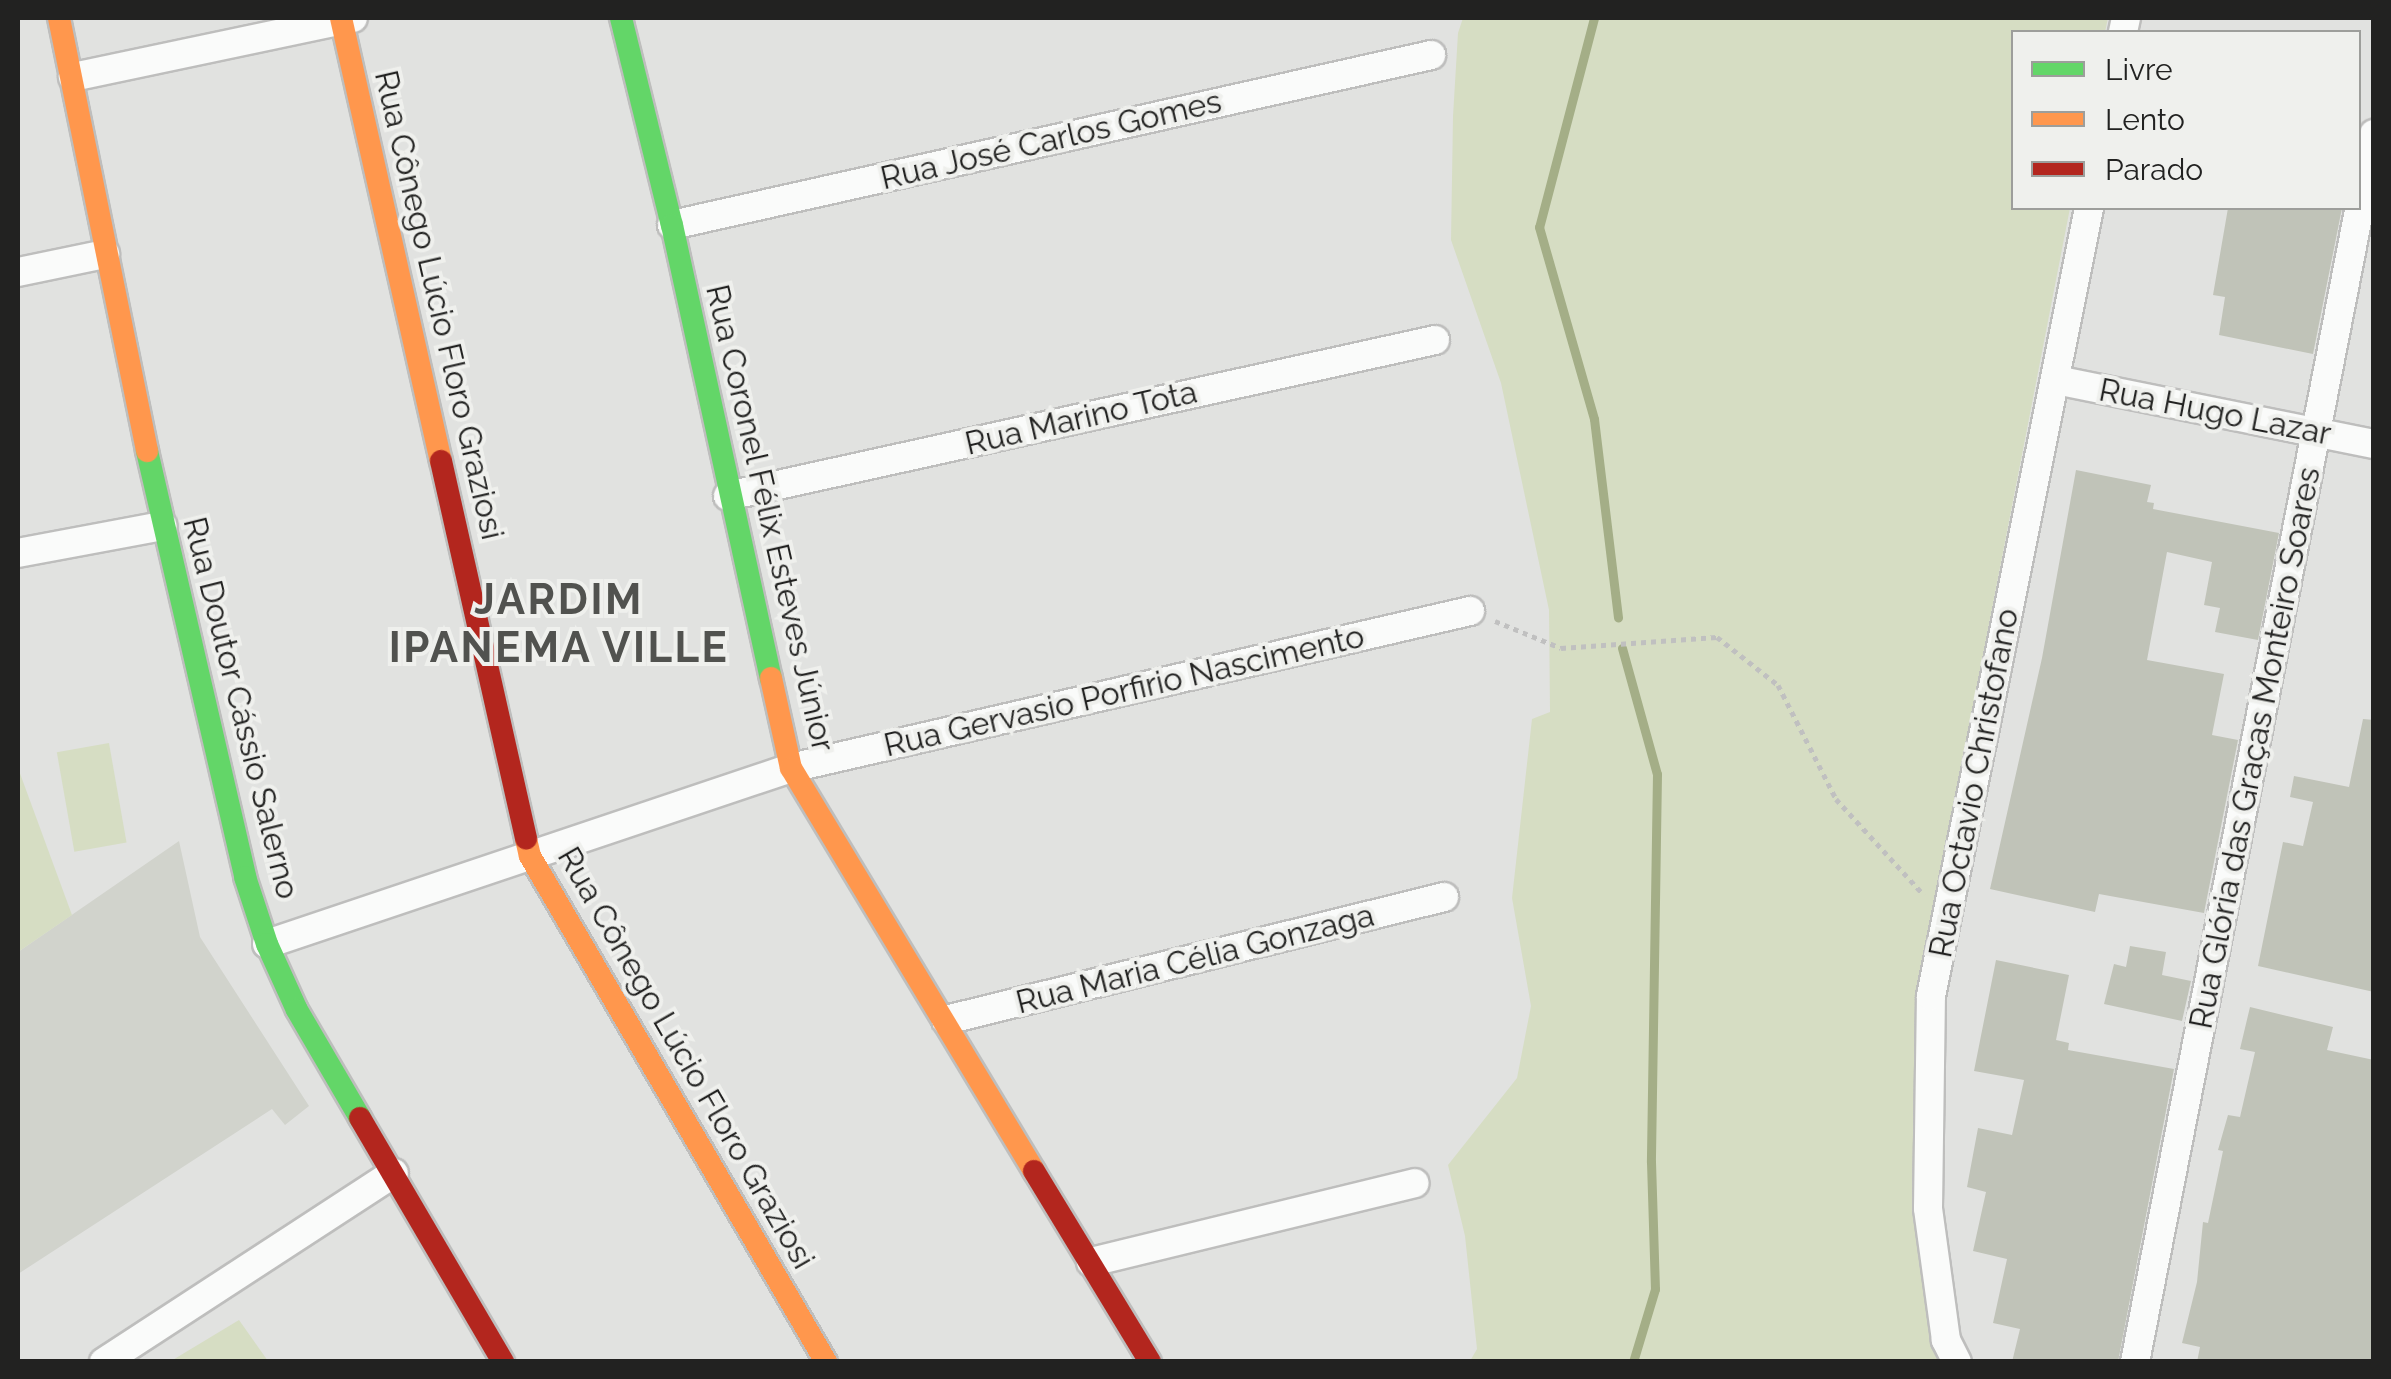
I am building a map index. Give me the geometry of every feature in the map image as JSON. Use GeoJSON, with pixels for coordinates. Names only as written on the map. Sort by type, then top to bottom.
{"type":"FeatureCollection","features":[{"type":"Feature","properties":{"kind":"street","name":"Rua Doutor Cássio Salerno"},"geometry":{"type":"LineString","coordinates":[[59,18],[162,526],[245,876],[267,944],[297,1010],[503,1362]]}},
{"type":"Feature","properties":{"kind":"street"},"geometry":{"type":"LineString","coordinates":[[72,77],[345,18]]}},
{"type":"Feature","properties":{"kind":"street","name":"Rua Cônego Lúcio Floro Graziosi"},"geometry":{"type":"LineString","coordinates":[[345,18],[530,856],[826,1362]]}},
{"type":"Feature","properties":{"kind":"street","name":"Rua Coronel Félix Esteves Júnior"},"geometry":{"type":"LineString","coordinates":[[621,18],[672,225],[728,496],[791,768],[1150,1362]]}},
{"type":"Feature","properties":{"kind":"street","name":"Rua José Carlos Gomes"},"geometry":{"type":"LineString","coordinates":[[672,225],[1432,55]]}},
{"type":"Feature","properties":{"kind":"street","name":"Rua Glória das Graças Monteiro Soares"},"geometry":{"type":"LineString","coordinates":[[2361,201],[2374,134]]}},
{"type":"Feature","properties":{"kind":"street","name":"Rua Octavio Christofano"},"geometry":{"type":"LineString","coordinates":[[1957,1362],[1946,1340],[1928,1208],[1932,996],[2089,210]]}},
{"type":"Feature","properties":{"kind":"street","name":"Rua Glória das Graças Monteiro Soares"},"geometry":{"type":"LineString","coordinates":[[2135,1362],[2359,210]]}},
{"type":"Feature","properties":{"kind":"street"},"geometry":{"type":"LineString","coordinates":[[18,272],[105,254]]}},
{"type":"Feature","properties":{"kind":"street","name":"Rua Marino Tota"},"geometry":{"type":"LineString","coordinates":[[728,496],[1435,340]]}},
{"type":"Feature","properties":{"kind":"street","name":"Rua Hugo Lazar"},"geometry":{"type":"LineString","coordinates":[[2056,380],[2374,444]]}},
{"type":"Feature","properties":{"kind":"street"},"geometry":{"type":"LineString","coordinates":[[18,553],[162,526]]}},
{"type":"Feature","properties":{"kind":"street","name":"Rua Gervasio Porfirio Nascimento"},"geometry":{"type":"LineString","coordinates":[[267,944],[791,768],[1470,611]]}},
{"type":"Feature","properties":{"kind":"street","name":"Rua Maria Célia Gonzaga"},"geometry":{"type":"LineString","coordinates":[[946,1020],[1444,898]]}},
{"type":"Feature","properties":{"kind":"street"},"geometry":{"type":"LineString","coordinates":[[104,1362],[394,1174]]}},
{"type":"Feature","properties":{"kind":"street"},"geometry":{"type":"LineString","coordinates":[[1091,1262],[1415,1183]]}},
{"type":"Feature","properties":{"kind":"path"},"geometry":{"type":"LineString","coordinates":[[1470,611],[1561,648],[1718,637],[1778,685],[1836,799],[1946,919]]}},
{"type":"Feature","properties":{"kind":"shaded area"},"geometry":{"type":"Polygon","coordinates":[[[179,841],[200,937],[309,1106],[285,1125],[272,1109],[18,1274],[18,952],[179,841]]]}},
{"type":"Feature","properties":{"kind":"green space"},"geometry":{"type":"Polygon","coordinates":[[[1463,18],[2108,18],[2105,30],[2011,30],[2011,210],[2070,210],[1916,999],[1933,1334],[1947,1361],[1470,1361],[1477,1349],[1465,1236],[1448,1165],[1517,1078],[1531,1006],[1512,898],[1532,719],[1550,712],[1549,610],[1501,383],[1451,240],[1458,33],[1463,18]]]}},
{"type":"Feature","properties":{"kind":"green space"},"geometry":{"type":"Polygon","coordinates":[[[109,743],[127,842],[74,852],[57,752],[109,743]]]}},
{"type":"Feature","properties":{"kind":"green space"},"geometry":{"type":"Polygon","coordinates":[[[18,768],[72,915],[18,952],[18,768]]]}},
{"type":"Feature","properties":{"kind":"green space"},"geometry":{"type":"Polygon","coordinates":[[[239,1320],[268,1361],[171,1361],[239,1320]]]}},
{"type":"Feature","properties":{"kind":"building"},"geometry":{"type":"Polygon","coordinates":[[[2228,210],[2342,210],[2313,354],[2219,335],[2225,297],[2213,295],[2228,210]]]}},
{"type":"Feature","properties":{"kind":"building"},"geometry":{"type":"Polygon","coordinates":[[[2076,470],[2151,485],[2147,502],[2154,503],[2153,509],[2279,533],[2258,640],[2215,632],[2220,608],[2204,605],[2212,562],[2167,552],[2147,660],[2224,674],[2212,735],[2238,740],[2204,913],[2099,894],[2095,912],[1990,889],[2042,658],[2076,470]]]}},
{"type":"Feature","properties":{"kind":"building"},"geometry":{"type":"Polygon","coordinates":[[[2363,719],[2374,720],[2374,992],[2258,966],[2283,842],[2303,846],[2313,802],[2290,797],[2294,776],[2349,787],[2363,719]]]}},
{"type":"Feature","properties":{"kind":"building"},"geometry":{"type":"Polygon","coordinates":[[[2130,946],[2166,952],[2162,975],[2191,981],[2182,1021],[2104,1004],[2114,964],[2126,967],[2130,946]]]}},
{"type":"Feature","properties":{"kind":"building"},"geometry":{"type":"Polygon","coordinates":[[[1996,960],[2069,975],[2056,1040],[2069,1043],[2068,1050],[2174,1069],[2118,1362],[2012,1362],[2020,1329],[1993,1323],[2007,1259],[1973,1251],[1986,1192],[1967,1187],[1978,1128],[2012,1135],[2024,1080],[1974,1071],[1996,960]]]}},
{"type":"Feature","properties":{"kind":"building"},"geometry":{"type":"Polygon","coordinates":[[[2250,1007],[2333,1027],[2327,1050],[2374,1060],[2374,1362],[2197,1362],[2200,1347],[2182,1343],[2197,1282],[2203,1222],[2208,1223],[2223,1151],[2218,1150],[2228,1115],[2240,1117],[2255,1052],[2240,1049],[2250,1007]]]}},
{"type":"Feature","properties":{"kind":"waterway"},"geometry":{"type":"LineString","coordinates":[[1594,18],[1539,227],[1594,419],[1618,618]]}},
{"type":"Feature","properties":{"kind":"waterway"},"geometry":{"type":"LineString","coordinates":[[1622,648],[1657,774],[1651,1162],[1655,1289],[1633,1362]]}},
{"type":"Feature","properties":{"kind":"traffic: fast"},"geometry":{"type":"LineString","coordinates":[[621,18],[672,225],[771,678]]}},
{"type":"Feature","properties":{"kind":"traffic: fast"},"geometry":{"type":"LineString","coordinates":[[147,451],[245,877],[267,944],[297,1010],[360,1118]]}},
{"type":"Feature","properties":{"kind":"traffic: slow"},"geometry":{"type":"LineString","coordinates":[[59,18],[147,451]]}},
{"type":"Feature","properties":{"kind":"traffic: slow"},"geometry":{"type":"LineString","coordinates":[[341,18],[441,461]]}},
{"type":"Feature","properties":{"kind":"traffic: slow"},"geometry":{"type":"LineString","coordinates":[[771,678],[791,768],[1034,1171]]}},
{"type":"Feature","properties":{"kind":"traffic: slow"},"geometry":{"type":"LineString","coordinates":[[526,839],[530,856],[826,1362]]}},
{"type":"Feature","properties":{"kind":"traffic: jam"},"geometry":{"type":"LineString","coordinates":[[441,461],[526,839]]}},
{"type":"Feature","properties":{"kind":"traffic: jam"},"geometry":{"type":"LineString","coordinates":[[360,1118],[503,1362]]}},
{"type":"Feature","properties":{"kind":"traffic: jam"},"geometry":{"type":"LineString","coordinates":[[1034,1171],[1150,1362]]}},
{"type":"Feature","properties":{"kind":"district","name":"JARDIM IPANEMA VILLE"},"geometry":{"type":"Point","coordinates":[559,624]}}]}
